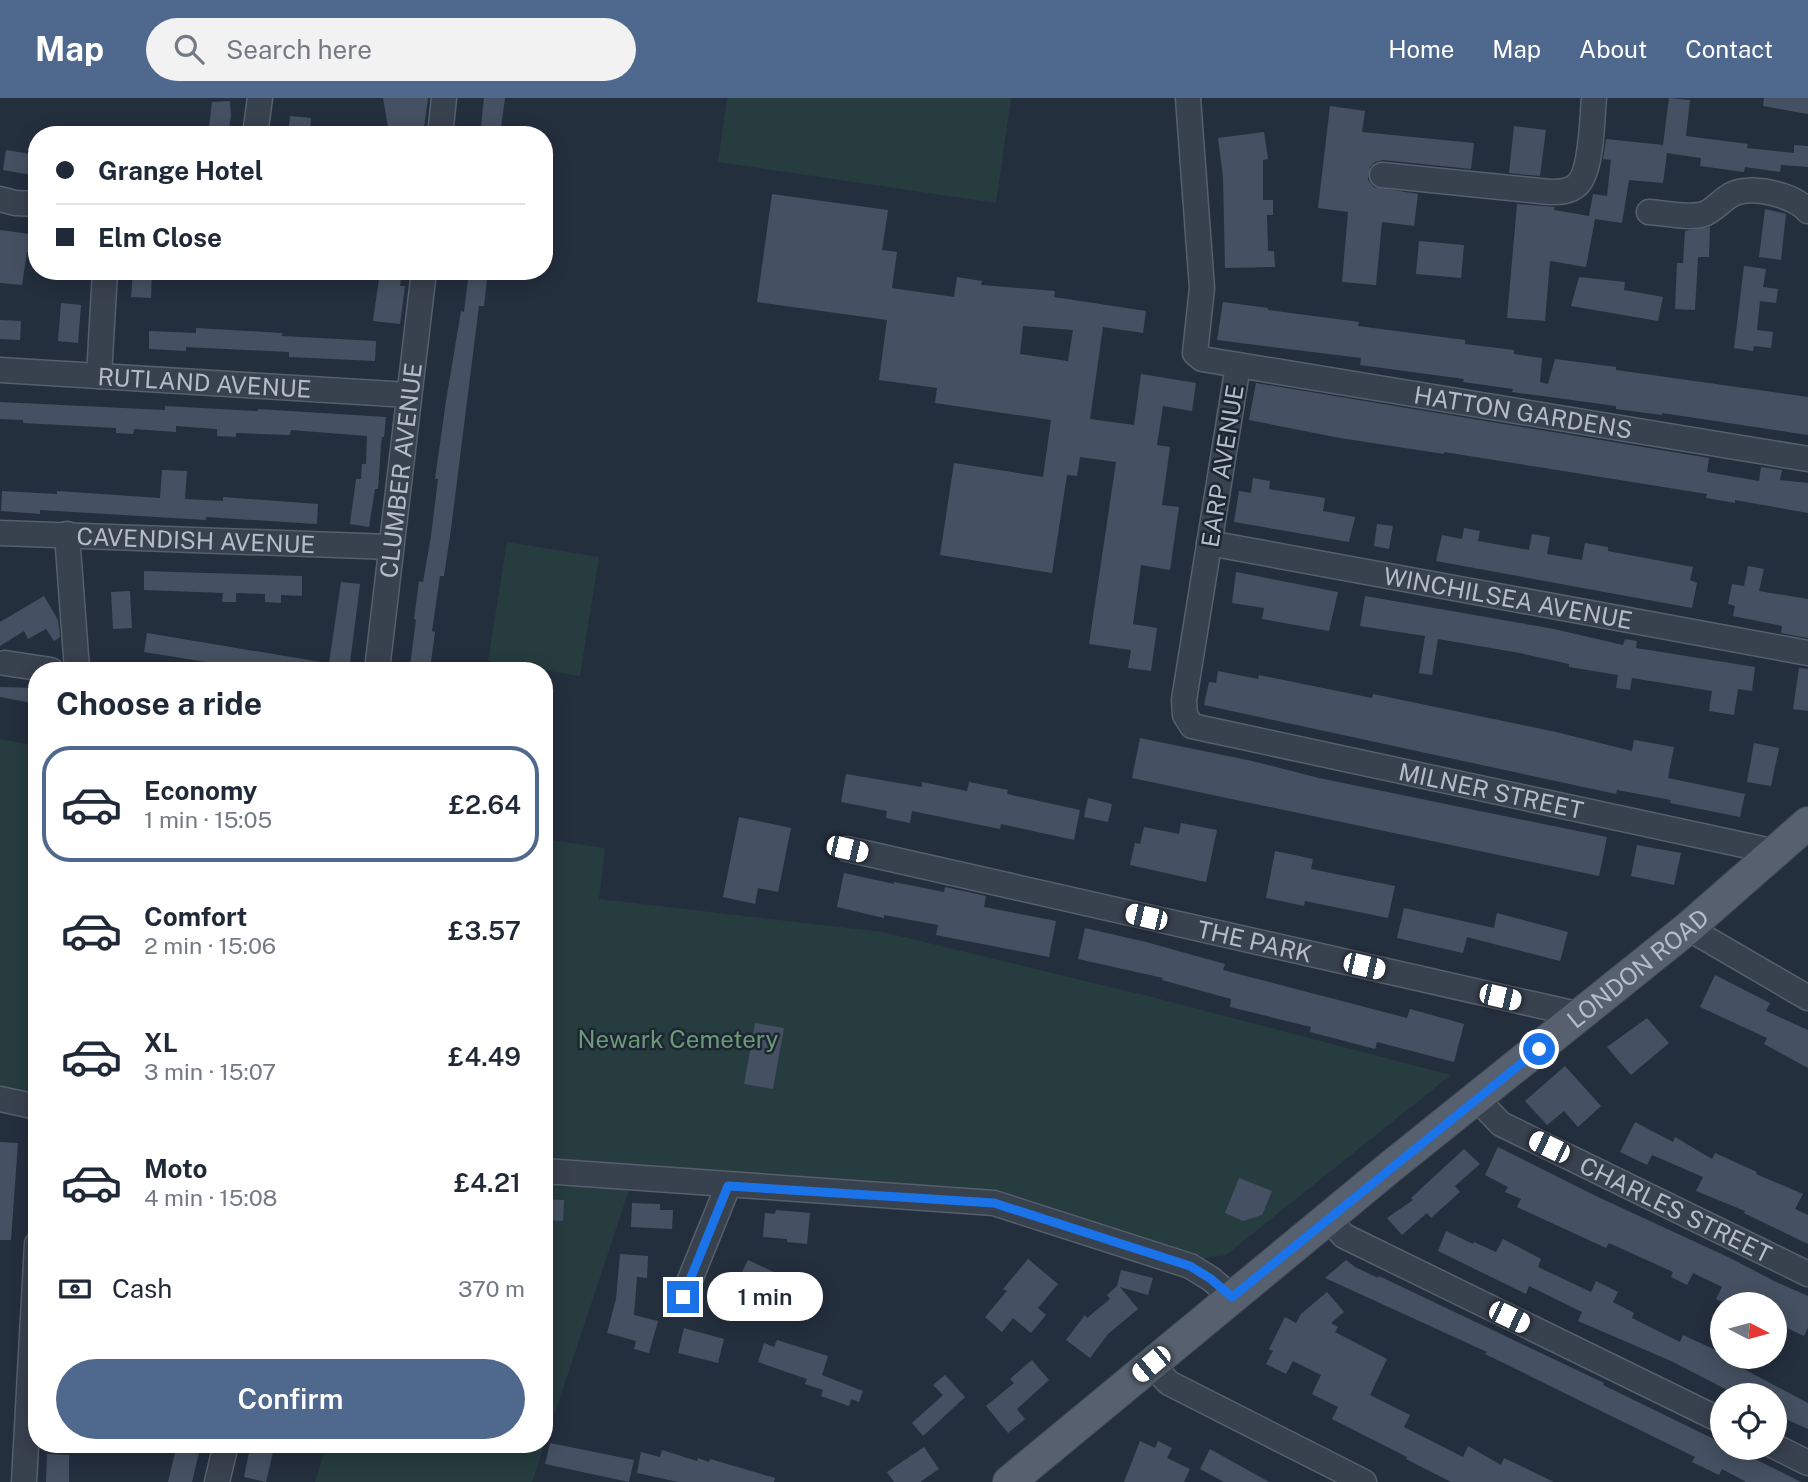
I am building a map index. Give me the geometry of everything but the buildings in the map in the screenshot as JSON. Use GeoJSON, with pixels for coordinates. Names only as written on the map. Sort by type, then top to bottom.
{"type":"FeatureCollection","features":[{"type":"Feature","properties":{"kind":"main road","name":"LONDON ROAD"},"geometry":{"type":"LineString","coordinates":[[1010,1482],[1232,1297],[1688,928],[1808,823]]}},
{"type":"Feature","properties":{"kind":"street"},"geometry":{"type":"LineString","coordinates":[[257,126],[260,98]]}},
{"type":"Feature","properties":{"kind":"street"},"geometry":{"type":"LineString","coordinates":[[441,126],[444,98]]}},
{"type":"Feature","properties":{"kind":"street","name":"EARP AVENUE"},"geometry":{"type":"LineString","coordinates":[[1188,98],[1202,288],[1195,353],[1202,359],[1238,365],[1184,700],[1185,715],[1192,726],[1204,731]]}},
{"type":"Feature","properties":{"kind":"street"},"geometry":{"type":"LineString","coordinates":[[1382,175],[1550,192],[1567,191],[1578,184],[1585,173],[1594,98]]}},
{"type":"Feature","properties":{"kind":"street"},"geometry":{"type":"LineString","coordinates":[[1649,212],[1705,214],[1734,193],[1751,190],[1783,196],[1801,203],[1808,211]]}},
{"type":"Feature","properties":{"kind":"street"},"geometry":{"type":"LineString","coordinates":[[0,199],[28,203]]}},
{"type":"Feature","properties":{"kind":"street"},"geometry":{"type":"LineString","coordinates":[[99,376],[104,280]]}},
{"type":"Feature","properties":{"kind":"street","name":"CLUMBER AVENUE"},"geometry":{"type":"LineString","coordinates":[[378,662],[423,280]]}},
{"type":"Feature","properties":{"kind":"street","name":"HATTON GARDENS"},"geometry":{"type":"LineString","coordinates":[[1238,365],[1808,459]]}},
{"type":"Feature","properties":{"kind":"street","name":"RUTLAND AVENUE"},"geometry":{"type":"LineString","coordinates":[[0,370],[409,396]]}},
{"type":"Feature","properties":{"kind":"street","name":"CAVENDISH AVENUE"},"geometry":{"type":"LineString","coordinates":[[0,533],[391,547]]}},
{"type":"Feature","properties":{"kind":"street"},"geometry":{"type":"LineString","coordinates":[[66,534],[77,662]]}},
{"type":"Feature","properties":{"kind":"street","name":"WINCHILSEA AVENUE"},"geometry":{"type":"LineString","coordinates":[[1209,543],[1808,653]]}},
{"type":"Feature","properties":{"kind":"street"},"geometry":{"type":"LineString","coordinates":[[5,663],[28,666]]}},
{"type":"Feature","properties":{"kind":"street","name":"MILNER STREET"},"geometry":{"type":"LineString","coordinates":[[1204,731],[1776,852]]}},
{"type":"Feature","properties":{"kind":"street","name":"THE PARK"},"geometry":{"type":"LineString","coordinates":[[847,849],[1581,1015]]}},
{"type":"Feature","properties":{"kind":"street"},"geometry":{"type":"LineString","coordinates":[[1688,928],[1808,998]]}},
{"type":"Feature","properties":{"kind":"street"},"geometry":{"type":"LineString","coordinates":[[0,1099],[28,1105]]}},
{"type":"Feature","properties":{"kind":"street","name":"CHARLES STREET"},"geometry":{"type":"LineString","coordinates":[[1477,1099],[1501,1124],[1808,1274]]}},
{"type":"Feature","properties":{"kind":"street"},"geometry":{"type":"LineString","coordinates":[[553,1172],[994,1203],[1190,1266],[1232,1297]]}},
{"type":"Feature","properties":{"kind":"street"},"geometry":{"type":"LineString","coordinates":[[683,1297],[728,1186]]}},
{"type":"Feature","properties":{"kind":"street"},"geometry":{"type":"LineString","coordinates":[[1328,1219],[1344,1236],[1710,1415]]}},
{"type":"Feature","properties":{"kind":"street"},"geometry":{"type":"LineString","coordinates":[[1151,1364],[1169,1382],[1364,1482]]}},
{"type":"Feature","properties":{"kind":"street"},"geometry":{"type":"LineString","coordinates":[[24,1482],[28,1409]]}},
{"type":"Feature","properties":{"kind":"street"},"geometry":{"type":"LineString","coordinates":[[1787,1452],[1808,1463]]}},
{"type":"Feature","properties":{"kind":"street"},"geometry":{"type":"LineString","coordinates":[[217,1482],[224,1453]]}},
{"type":"Feature","properties":{"kind":"green space"},"geometry":{"type":"Polygon","coordinates":[[[727,98],[1011,98],[996,203],[718,162],[727,98]]]}},
{"type":"Feature","properties":{"kind":"green space"},"geometry":{"type":"Polygon","coordinates":[[[507,542],[599,557],[580,676],[553,672],[553,662],[488,661],[507,542]]]}},
{"type":"Feature","properties":{"kind":"green space"},"geometry":{"type":"Polygon","coordinates":[[[0,739],[28,744],[28,1095],[0,1090],[0,739]]]}},
{"type":"Feature","properties":{"kind":"green space","name":"Newark Cemetery"},"geometry":{"type":"Polygon","coordinates":[[[553,840],[605,848],[599,899],[883,932],[1156,998],[1451,1075],[1226,1255],[1200,1259],[997,1194],[553,1160],[553,840]]]}},
{"type":"Feature","properties":{"kind":"green space"},"geometry":{"type":"Polygon","coordinates":[[[553,1181],[630,1187],[553,1419],[553,1181]]]}},
{"type":"Feature","properties":{"kind":"green space"},"geometry":{"type":"Polygon","coordinates":[[[324,1453],[542,1453],[532,1482],[315,1482],[324,1453]]]}},
{"type":"Feature","properties":{"kind":"route"},"geometry":{"type":"LineString","coordinates":[[683,1297],[728,1186],[994,1203],[1190,1266],[1232,1297],[1539,1049]]}}]}
